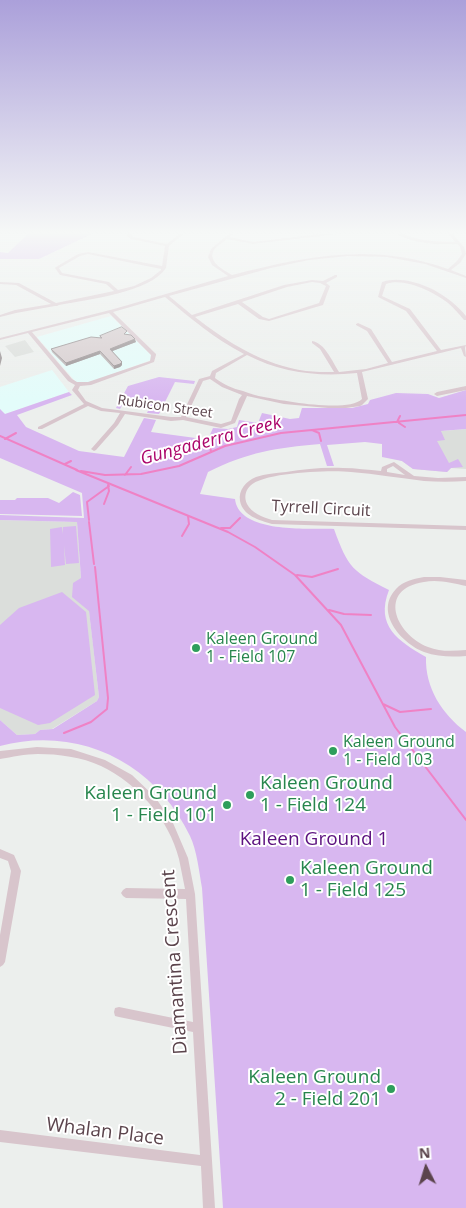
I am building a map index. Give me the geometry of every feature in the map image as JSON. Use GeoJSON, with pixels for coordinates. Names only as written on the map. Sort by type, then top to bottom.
{"type":"FeatureCollection","features":[{"type":"Feature","properties":{"kind":"street"},"geometry":{"type":"LineString","coordinates":[[26,288],[58,305]]}},
{"type":"Feature","properties":{"kind":"street"},"geometry":{"type":"LineString","coordinates":[[114,288],[117,291]]}},
{"type":"Feature","properties":{"kind":"street"},"geometry":{"type":"LineString","coordinates":[[0,310],[2,316],[58,305],[125,288]]}},
{"type":"Feature","properties":{"kind":"street"},"geometry":{"type":"LineString","coordinates":[[0,339],[190,288]]}},
{"type":"Feature","properties":{"kind":"street"},"geometry":{"type":"LineString","coordinates":[[191,317],[282,288]]}},
{"type":"Feature","properties":{"kind":"street"},"geometry":{"type":"LineString","coordinates":[[239,302],[261,318],[276,320],[321,304],[328,288]]}},
{"type":"Feature","properties":{"kind":"street"},"geometry":{"type":"LineString","coordinates":[[382,288],[380,297],[408,310],[440,351]]}},
{"type":"Feature","properties":{"kind":"street"},"geometry":{"type":"LineString","coordinates":[[424,288],[452,303],[466,319]]}},
{"type":"Feature","properties":{"kind":"street"},"geometry":{"type":"LineString","coordinates":[[166,296],[191,317],[245,355],[283,368],[336,373],[359,371],[464,346],[466,356]]}},
{"type":"Feature","properties":{"kind":"street"},"geometry":{"type":"LineString","coordinates":[[29,332],[70,380],[78,384],[104,379],[149,364],[154,360],[153,354],[110,311]]}},
{"type":"Feature","properties":{"kind":"street"},"geometry":{"type":"LineString","coordinates":[[358,324],[369,330],[391,364]]}},
{"type":"Feature","properties":{"kind":"street"},"geometry":{"type":"LineString","coordinates":[[314,342],[322,348],[336,373]]}},
{"type":"Feature","properties":{"kind":"street"},"geometry":{"type":"LineString","coordinates":[[183,418],[201,380],[212,377],[214,372],[245,355]]}},
{"type":"Feature","properties":{"kind":"street"},"geometry":{"type":"LineString","coordinates":[[212,377],[216,382],[246,393],[299,404],[357,405],[365,399],[359,371]]}},
{"type":"Feature","properties":{"kind":"street"},"geometry":{"type":"LineString","coordinates":[[40,428],[87,404],[76,392],[78,384]]}},
{"type":"Feature","properties":{"kind":"street"},"geometry":{"type":"LineString","coordinates":[[436,394],[466,388]]}},
{"type":"Feature","properties":{"kind":"street","name":"Rubicon Street"},"geometry":{"type":"LineString","coordinates":[[87,404],[98,409],[228,425],[233,422],[246,393]]}},
{"type":"Feature","properties":{"kind":"street"},"geometry":{"type":"LineString","coordinates":[[94,449],[116,424],[123,412]]}},
{"type":"Feature","properties":{"kind":"street"},"geometry":{"type":"LineString","coordinates":[[384,474],[384,468],[394,464],[413,478]]}},
{"type":"Feature","properties":{"kind":"street","name":"Tyrrell Circuit"},"geometry":{"type":"LineString","coordinates":[[466,479],[441,481],[340,470],[267,476],[255,480],[246,486],[242,500],[251,514],[272,522],[466,528]]}},
{"type":"Feature","properties":{"kind":"street"},"geometry":{"type":"LineString","coordinates":[[466,583],[435,579],[414,582],[398,591],[391,607],[392,616],[398,629],[414,644],[437,653],[466,653]]}},
{"type":"Feature","properties":{"kind":"street","name":"Diamantina Crescent"},"geometry":{"type":"LineString","coordinates":[[0,755],[37,750],[70,753],[101,762],[127,776],[152,798],[171,825],[184,857],[190,894],[209,1208]]}},
{"type":"Feature","properties":{"kind":"street"},"geometry":{"type":"LineString","coordinates":[[0,852],[11,858],[16,871],[0,962]]}},
{"type":"Feature","properties":{"kind":"street"},"geometry":{"type":"LineString","coordinates":[[126,893],[190,894]]}},
{"type":"Feature","properties":{"kind":"street"},"geometry":{"type":"LineString","coordinates":[[118,1012],[198,1028]]}},
{"type":"Feature","properties":{"kind":"street","name":"Whalan Place"},"geometry":{"type":"LineString","coordinates":[[0,1136],[206,1162]]}},
{"type":"Feature","properties":{"kind":"shaded area"},"geometry":{"type":"Polygon","coordinates":[[[111,316],[151,355],[151,360],[90,382],[76,382],[37,337],[111,316]]]}},
{"type":"Feature","properties":{"kind":"shaded area"},"geometry":{"type":"Polygon","coordinates":[[[25,340],[34,352],[15,357],[5,346],[25,340]]]}},
{"type":"Feature","properties":{"kind":"shaded area"},"geometry":{"type":"Polygon","coordinates":[[[52,370],[69,392],[5,414],[0,409],[0,387],[52,370]]]}},
{"type":"Feature","properties":{"kind":"shaded area"},"geometry":{"type":"Polygon","coordinates":[[[466,429],[466,469],[451,468],[447,472],[413,469],[396,459],[408,434],[466,429]]]}},
{"type":"Feature","properties":{"kind":"shaded area"},"geometry":{"type":"Polygon","coordinates":[[[0,520],[77,522],[81,578],[89,610],[99,697],[97,701],[52,729],[40,730],[35,734],[17,735],[0,720],[0,520]]]}},
{"type":"Feature","properties":{"kind":"green space"},"geometry":{"type":"Polygon","coordinates":[[[159,377],[195,381],[194,384],[175,382],[159,414],[147,413],[152,401],[126,398],[120,409],[116,408],[128,386],[159,377]]]}},
{"type":"Feature","properties":{"kind":"green space","name":"Kaleen Ground 1"},"geometry":{"type":"Polygon","coordinates":[[[466,390],[466,429],[441,431],[445,440],[437,441],[449,463],[458,459],[463,467],[451,468],[447,472],[413,469],[402,461],[382,457],[382,444],[365,442],[327,445],[334,466],[327,466],[320,444],[276,449],[249,455],[222,465],[208,472],[200,494],[235,499],[239,510],[261,524],[277,527],[334,529],[343,552],[353,567],[359,573],[389,590],[385,603],[387,623],[406,645],[426,657],[428,679],[432,690],[449,717],[466,732],[466,1208],[223,1208],[202,888],[196,855],[190,836],[175,810],[157,788],[135,770],[112,756],[86,746],[58,741],[29,741],[0,746],[0,720],[17,735],[35,734],[40,730],[53,729],[97,701],[99,697],[89,611],[72,597],[73,583],[81,578],[77,522],[0,520],[0,515],[84,518],[82,493],[0,458],[0,409],[5,414],[69,392],[72,395],[17,415],[26,427],[79,451],[124,457],[144,418],[156,420],[151,432],[203,439],[209,437],[213,428],[228,429],[237,427],[239,420],[258,423],[262,413],[290,419],[299,418],[302,408],[352,408],[368,404],[370,400],[396,393],[428,394],[439,398],[466,390]]]}},
{"type":"Feature","properties":{"kind":"green space"},"geometry":{"type":"Polygon","coordinates":[[[73,492],[80,495],[82,516],[0,514],[0,500],[48,498],[59,503],[73,492]]]}},
{"type":"Feature","properties":{"kind":"green space"},"geometry":{"type":"Polygon","coordinates":[[[76,526],[79,563],[66,564],[64,545],[65,565],[51,567],[50,529],[62,527],[63,534],[63,527],[76,526]]]}},
{"type":"Feature","properties":{"kind":"green space"},"geometry":{"type":"Polygon","coordinates":[[[62,592],[86,612],[95,695],[50,723],[38,725],[0,708],[0,625],[19,608],[62,592]]]}},
{"type":"Feature","properties":{"kind":"building"},"geometry":{"type":"Polygon","coordinates":[[[122,327],[127,331],[124,334],[131,335],[135,339],[110,349],[122,362],[114,366],[100,351],[66,363],[51,349],[91,337],[102,338],[100,336],[122,327]]]}},
{"type":"Feature","properties":{"kind":"waterway","name":"Gungaderra Creek"},"geometry":{"type":"LineString","coordinates":[[397,422],[466,415]]}},
{"type":"Feature","properties":{"kind":"waterway","name":"Gungaderra Creek"},"geometry":{"type":"LineString","coordinates":[[397,422],[400,416]]}},
{"type":"Feature","properties":{"kind":"waterway","name":"Gungaderra Creek"},"geometry":{"type":"LineString","coordinates":[[125,474],[141,474],[179,466],[225,446],[281,433],[397,422]]}},
{"type":"Feature","properties":{"kind":"waterway","name":"Gungaderra Creek"},"geometry":{"type":"LineString","coordinates":[[399,423],[405,427]]}},
{"type":"Feature","properties":{"kind":"waterway","name":"Gungaderra Creek"},"geometry":{"type":"LineString","coordinates":[[312,430],[319,433],[321,441]]}},
{"type":"Feature","properties":{"kind":"waterway"},"geometry":{"type":"LineString","coordinates":[[6,439],[16,433]]}},
{"type":"Feature","properties":{"kind":"waterway","name":"Gungaderra Creek"},"geometry":{"type":"LineString","coordinates":[[0,436],[6,439]]}},
{"type":"Feature","properties":{"kind":"waterway","name":"Gungaderra Creek"},"geometry":{"type":"LineString","coordinates":[[6,439],[77,470]]}},
{"type":"Feature","properties":{"kind":"waterway","name":"Gungaderra Creek"},"geometry":{"type":"LineString","coordinates":[[210,445],[211,452]]}},
{"type":"Feature","properties":{"kind":"waterway","name":"Gungaderra Creek"},"geometry":{"type":"LineString","coordinates":[[65,464],[71,461]]}},
{"type":"Feature","properties":{"kind":"waterway","name":"Gungaderra Creek"},"geometry":{"type":"LineString","coordinates":[[125,474],[131,467]]}},
{"type":"Feature","properties":{"kind":"waterway"},"geometry":{"type":"LineString","coordinates":[[76,470],[228,532],[255,547],[295,575],[341,625],[395,727],[466,820]]}},
{"type":"Feature","properties":{"kind":"waterway","name":"Gungaderra Creek"},"geometry":{"type":"LineString","coordinates":[[81,471],[105,475],[125,474]]}},
{"type":"Feature","properties":{"kind":"waterway"},"geometry":{"type":"LineString","coordinates":[[89,520],[87,502],[108,487]]}},
{"type":"Feature","properties":{"kind":"waterway"},"geometry":{"type":"LineString","coordinates":[[104,504],[109,491],[108,487]]}},
{"type":"Feature","properties":{"kind":"waterway"},"geometry":{"type":"LineString","coordinates":[[182,536],[189,524],[188,516]]}},
{"type":"Feature","properties":{"kind":"waterway"},"geometry":{"type":"LineString","coordinates":[[221,528],[230,528],[240,518]]}},
{"type":"Feature","properties":{"kind":"waterway"},"geometry":{"type":"LineString","coordinates":[[89,522],[94,564]]}},
{"type":"Feature","properties":{"kind":"waterway"},"geometry":{"type":"LineString","coordinates":[[64,733],[91,722],[107,709],[108,698],[95,567]]}},
{"type":"Feature","properties":{"kind":"waterway"},"geometry":{"type":"LineString","coordinates":[[297,575],[312,577],[338,569]]}},
{"type":"Feature","properties":{"kind":"waterway"},"geometry":{"type":"LineString","coordinates":[[329,610],[344,614],[371,615]]}},
{"type":"Feature","properties":{"kind":"waterway"},"geometry":{"type":"LineString","coordinates":[[383,704],[400,712],[431,709]]}},
{"type":"Feature","properties":{"kind":"place","name":"Kaleen Ground 1 - Field 107"},"geometry":{"type":"Point","coordinates":[196,648]}},
{"type":"Feature","properties":{"kind":"place","name":"Kaleen Ground 1 - Field 103"},"geometry":{"type":"Point","coordinates":[333,751]}},
{"type":"Feature","properties":{"kind":"place","name":"Kaleen Ground 1 - Field 124"},"geometry":{"type":"Point","coordinates":[250,795]}},
{"type":"Feature","properties":{"kind":"place","name":"Kaleen Ground 1 - Field 101"},"geometry":{"type":"Point","coordinates":[227,805]}},
{"type":"Feature","properties":{"kind":"place","name":"Kaleen Ground 1 - Field 125"},"geometry":{"type":"Point","coordinates":[290,880]}},
{"type":"Feature","properties":{"kind":"place","name":"Kaleen Ground 2 - Field 201"},"geometry":{"type":"Point","coordinates":[391,1089]}}]}
